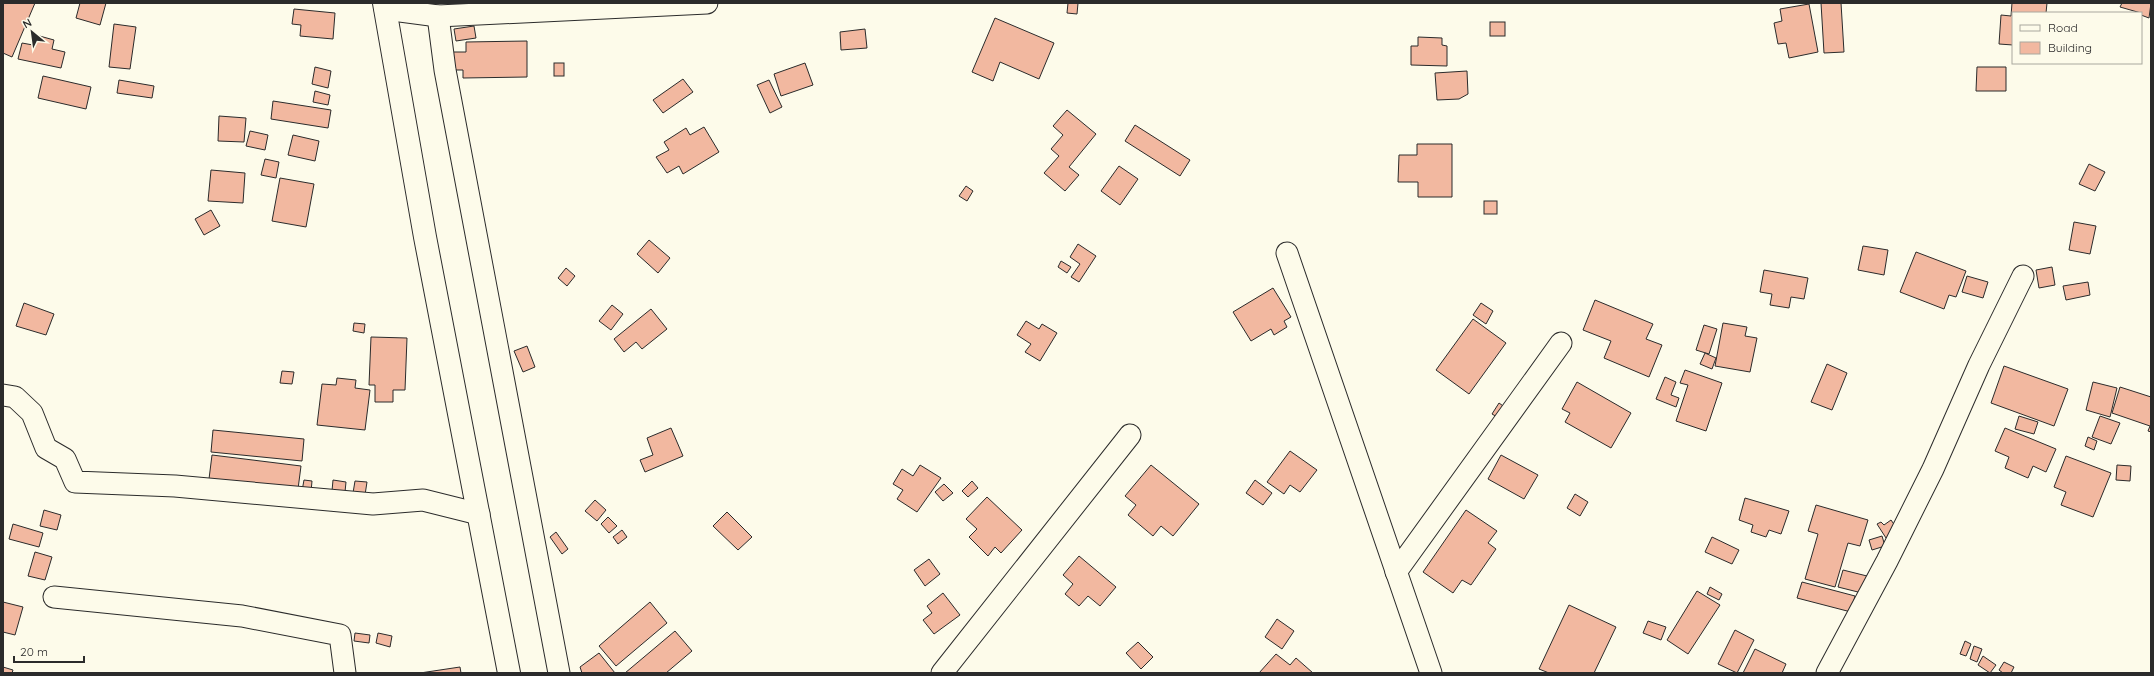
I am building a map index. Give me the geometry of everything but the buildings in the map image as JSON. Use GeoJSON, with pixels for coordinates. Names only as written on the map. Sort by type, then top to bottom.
{"type":"FeatureCollection","features":[{"type":"Feature","properties":{"kind":"street"},"geometry":{"type":"LineString","coordinates":[[509,673],[425,237],[385,6],[438,16],[707,3]]}},
{"type":"Feature","properties":{"kind":"street"},"geometry":{"type":"LineString","coordinates":[[438,16],[446,77],[559,673]]}},
{"type":"Feature","properties":{"kind":"street"},"geometry":{"type":"LineString","coordinates":[[1287,253],[1431,673]]}},
{"type":"Feature","properties":{"kind":"street"},"geometry":{"type":"LineString","coordinates":[[1827,673],[1888,561],[1934,469],[1979,365],[2023,276]]}},
{"type":"Feature","properties":{"kind":"street"},"geometry":{"type":"LineString","coordinates":[[1396,572],[1561,343]]}},
{"type":"Feature","properties":{"kind":"street"},"geometry":{"type":"LineString","coordinates":[[3,395],[15,397],[32,413],[46,448],[65,459],[75,482],[175,486],[373,504],[423,500],[479,514]]}},
{"type":"Feature","properties":{"kind":"street"},"geometry":{"type":"LineString","coordinates":[[942,673],[1130,435]]}},
{"type":"Feature","properties":{"kind":"street"},"geometry":{"type":"LineString","coordinates":[[54,597],[242,616],[340,635],[345,673]]}}]}
